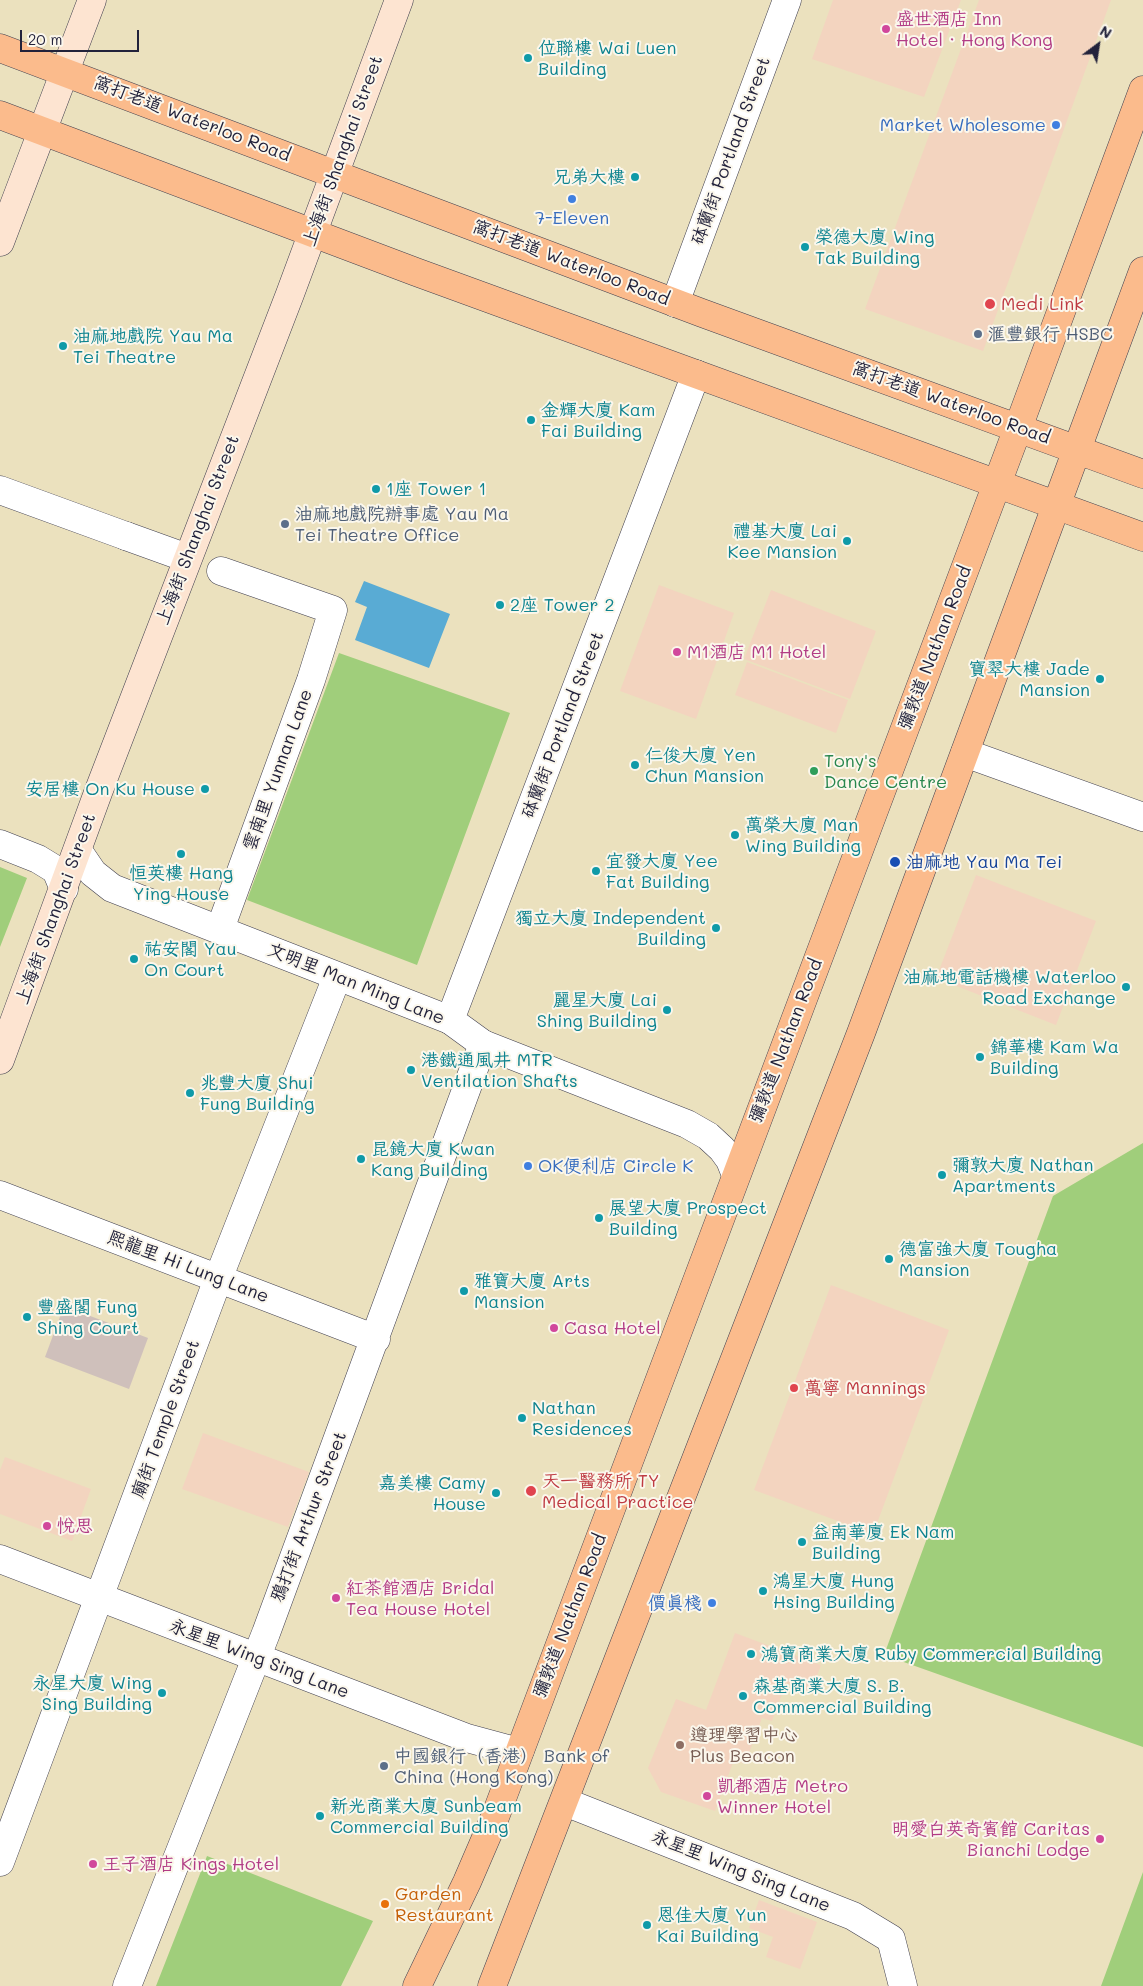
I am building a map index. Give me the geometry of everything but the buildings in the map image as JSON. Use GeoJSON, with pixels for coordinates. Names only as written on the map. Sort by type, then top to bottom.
{"type":"FeatureCollection","features":[{"type":"Feature","properties":{"kind":"main road"},"geometry":{"type":"LineString","coordinates":[[0,242],[92,0]]}},
{"type":"Feature","properties":{"kind":"main road","name":"上海街 Shanghai Street"},"geometry":{"type":"LineString","coordinates":[[0,1060],[187,558],[313,234],[399,0]]}},
{"type":"Feature","properties":{"kind":"main road","name":"窩打老道 Waterloo Road"},"geometry":{"type":"LineString","coordinates":[[0,48],[335,172],[675,302],[1143,474]]}},
{"type":"Feature","properties":{"kind":"main road","name":"彌敦道 Nathan Road"},"geometry":{"type":"LineString","coordinates":[[416,1986],[467,1882],[520,1750],[1018,428],[1143,90]]}},
{"type":"Feature","properties":{"kind":"main road"},"geometry":{"type":"LineString","coordinates":[[0,115],[313,234],[1143,537]]}},
{"type":"Feature","properties":{"kind":"main road"},"geometry":{"type":"LineString","coordinates":[[492,1986],[565,1802],[858,1042],[1143,271]]}},
{"type":"Feature","properties":{"kind":"street","name":"砵蘭街 Portland Street"},"geometry":{"type":"LineString","coordinates":[[675,302],[787,0]]}},
{"type":"Feature","properties":{"kind":"street","name":"砵蘭街 Portland Street"},"geometry":{"type":"LineString","coordinates":[[450,1020],[696,374]]}},
{"type":"Feature","properties":{"kind":"street"},"geometry":{"type":"LineString","coordinates":[[0,490],[187,558]]}},
{"type":"Feature","properties":{"kind":"street","name":"雲南里 Yunnan Lane"},"geometry":{"type":"LineString","coordinates":[[220,929],[311,680],[333,610],[221,571]]}},
{"type":"Feature","properties":{"kind":"street"},"geometry":{"type":"LineString","coordinates":[[965,753],[1143,817]]}},
{"type":"Feature","properties":{"kind":"street"},"geometry":{"type":"LineString","coordinates":[[0,844],[38,859],[56,870],[64,889]]}},
{"type":"Feature","properties":{"kind":"street","name":"文明里 Man Ming Lane"},"geometry":{"type":"LineString","coordinates":[[78,851],[93,874],[112,888],[450,1020],[483,1044],[687,1124],[708,1136],[722,1149],[730,1160],[736,1175]]}},
{"type":"Feature","properties":{"kind":"street","name":"廟街 Temple Street"},"geometry":{"type":"LineString","coordinates":[[0,1862],[218,1279],[337,977]]}},
{"type":"Feature","properties":{"kind":"street","name":"鴉打街 Arthur Street"},"geometry":{"type":"LineString","coordinates":[[127,1986],[256,1659],[376,1340],[483,1044]]}},
{"type":"Feature","properties":{"kind":"street","name":"熙龍里 Hi Lung Lane"},"geometry":{"type":"LineString","coordinates":[[0,1195],[376,1340]]}},
{"type":"Feature","properties":{"kind":"street","name":"永星里 Wing Sing Lane"},"geometry":{"type":"LineString","coordinates":[[0,1559],[256,1659],[467,1738],[515,1751],[520,1750]]}},
{"type":"Feature","properties":{"kind":"street","name":"永星里 Wing Sing Lane"},"geometry":{"type":"LineString","coordinates":[[565,1802],[853,1916],[891,1939],[900,1974]]}},
{"type":"Feature","properties":{"kind":"shaded area","name":"盛世酒店 Inn Hotel．Hong Kong"},"geometry":{"type":"Polygon","coordinates":[[[833,0],[961,0],[924,97],[812,59],[833,0]]]}},
{"type":"Feature","properties":{"kind":"shaded area"},"geometry":{"type":"Polygon","coordinates":[[[979,0],[1111,0],[983,351],[865,309],[979,0]]]}},
{"type":"Feature","properties":{"kind":"shaded area","name":"M1酒店 M1 Hotel"},"geometry":{"type":"Polygon","coordinates":[[[659,585],[734,613],[696,719],[620,691],[659,585]]]}},
{"type":"Feature","properties":{"kind":"shaded area"},"geometry":{"type":"Polygon","coordinates":[[[771,590],[876,631],[850,699],[744,659],[771,590]]]}},
{"type":"Feature","properties":{"kind":"shaded area"},"geometry":{"type":"Polygon","coordinates":[[[747,662],[848,700],[836,733],[735,695],[747,662]]]}},
{"type":"Feature","properties":{"kind":"shaded area"},"geometry":{"type":"Polygon","coordinates":[[[976,875],[1096,921],[1056,1025],[936,978],[976,875]]]}},
{"type":"Feature","properties":{"kind":"shaded area"},"geometry":{"type":"Polygon","coordinates":[[[831,1285],[949,1330],[873,1534],[754,1490],[831,1285]]]}},
{"type":"Feature","properties":{"kind":"shaded area"},"geometry":{"type":"Polygon","coordinates":[[[64,1306],[148,1338],[129,1389],[45,1357],[64,1306]]]}},
{"type":"Feature","properties":{"kind":"shaded area"},"geometry":{"type":"Polygon","coordinates":[[[203,1433],[309,1472],[288,1527],[182,1489],[203,1433]]]}},
{"type":"Feature","properties":{"kind":"shaded area"},"geometry":{"type":"Polygon","coordinates":[[[5,1457],[91,1489],[72,1541],[0,1514],[0,1470],[5,1457]]]}},
{"type":"Feature","properties":{"kind":"shaded area"},"geometry":{"type":"Polygon","coordinates":[[[735,1633],[821,1665],[811,1692],[786,1683],[772,1721],[762,1718],[745,1764],[734,1760],[715,1811],[661,1792],[648,1768],[676,1699],[706,1710],[735,1633]]]}},
{"type":"Feature","properties":{"kind":"shaded area"},"geometry":{"type":"Polygon","coordinates":[[[759,1900],[817,1922],[800,1969],[766,1957],[773,1937],[749,1928],[759,1900]]]}},
{"type":"Feature","properties":{"kind":"green space"},"geometry":{"type":"Polygon","coordinates":[[[339,653],[510,713],[417,965],[247,900],[339,653]]]}},
{"type":"Feature","properties":{"kind":"green space"},"geometry":{"type":"Polygon","coordinates":[[[0,867],[27,878],[0,947],[0,867]]]}},
{"type":"Feature","properties":{"kind":"green space"},"geometry":{"type":"Polygon","coordinates":[[[1143,1143],[1143,1747],[884,1655],[1053,1196],[1143,1143]]]}},
{"type":"Feature","properties":{"kind":"green space"},"geometry":{"type":"Polygon","coordinates":[[[207,1856],[373,1921],[341,1986],[156,1986],[207,1856]]]}},
{"type":"Feature","properties":{"kind":"green space"},"geometry":{"type":"Polygon","coordinates":[[[1143,1872],[1143,1986],[1101,1986],[1143,1872]]]}},
{"type":"Feature","properties":{"kind":"water"},"geometry":{"type":"Polygon","coordinates":[[[364,581],[450,614],[429,668],[355,640],[367,607],[355,602],[364,581]]]}},
{"type":"Feature","properties":{"kind":"place","name":"盛世酒店 Inn Hotel．Hong Kong"},"geometry":{"type":"Point","coordinates":[886,29]}},
{"type":"Feature","properties":{"kind":"place","name":"位聯樓 Wai Luen Building"},"geometry":{"type":"Point","coordinates":[528,58]}},
{"type":"Feature","properties":{"kind":"place","name":"Market Wholesome"},"geometry":{"type":"Point","coordinates":[1056,125]}},
{"type":"Feature","properties":{"kind":"place","name":"兄弟大樓"},"geometry":{"type":"Point","coordinates":[635,177]}},
{"type":"Feature","properties":{"kind":"place","name":"7-Eleven"},"geometry":{"type":"Point","coordinates":[572,199]}},
{"type":"Feature","properties":{"kind":"place","name":"榮德大廈 Wing Tak Building"},"geometry":{"type":"Point","coordinates":[805,247]}},
{"type":"Feature","properties":{"kind":"place","name":"Medi Link"},"geometry":{"type":"Point","coordinates":[990,304]}},
{"type":"Feature","properties":{"kind":"place","name":"滙豐銀行 HSBC"},"geometry":{"type":"Point","coordinates":[978,334]}},
{"type":"Feature","properties":{"kind":"place","name":"油麻地戲院 Yau Ma Tei Theatre"},"geometry":{"type":"Point","coordinates":[63,346]}},
{"type":"Feature","properties":{"kind":"place","name":"金輝大廈 Kam Fai Building"},"geometry":{"type":"Point","coordinates":[531,420]}},
{"type":"Feature","properties":{"kind":"place","name":"1座 Tower 1"},"geometry":{"type":"Point","coordinates":[376,489]}},
{"type":"Feature","properties":{"kind":"place","name":"油麻地戲院辦事處 Yau Ma Tei Theatre Office"},"geometry":{"type":"Point","coordinates":[285,524]}},
{"type":"Feature","properties":{"kind":"place","name":"禮基大廈 Lai Kee Mansion"},"geometry":{"type":"Point","coordinates":[847,541]}},
{"type":"Feature","properties":{"kind":"place","name":"2座 Tower 2"},"geometry":{"type":"Point","coordinates":[500,605]}},
{"type":"Feature","properties":{"kind":"place","name":"M1酒店 M1 Hotel"},"geometry":{"type":"Point","coordinates":[677,652]}},
{"type":"Feature","properties":{"kind":"place","name":"寶翠大樓 Jade Mansion"},"geometry":{"type":"Point","coordinates":[1100,679]}},
{"type":"Feature","properties":{"kind":"place","name":"仁俊大廈 Yen Chun Mansion"},"geometry":{"type":"Point","coordinates":[635,765]}},
{"type":"Feature","properties":{"kind":"place","name":"Tony's Dance Centre"},"geometry":{"type":"Point","coordinates":[814,771]}},
{"type":"Feature","properties":{"kind":"place","name":"安居樓 On Ku House"},"geometry":{"type":"Point","coordinates":[205,789]}},
{"type":"Feature","properties":{"kind":"place","name":"萬榮大廈 Man Wing Building"},"geometry":{"type":"Point","coordinates":[735,835]}},
{"type":"Feature","properties":{"kind":"place","name":"恒英樓 Hang Ying House"},"geometry":{"type":"Point","coordinates":[181,854]}},
{"type":"Feature","properties":{"kind":"place","name":"油麻地 Yau Ma Tei"},"geometry":{"type":"Point","coordinates":[895,862]}},
{"type":"Feature","properties":{"kind":"place","name":"宜發大廈 Yee Fat Building"},"geometry":{"type":"Point","coordinates":[596,871]}},
{"type":"Feature","properties":{"kind":"place","name":"獨立大廈 Independent Building"},"geometry":{"type":"Point","coordinates":[716,928]}},
{"type":"Feature","properties":{"kind":"place","name":"祐安閣 Yau On Court"},"geometry":{"type":"Point","coordinates":[134,959]}},
{"type":"Feature","properties":{"kind":"place","name":"油麻地電話機樓 Waterloo Road Exchange"},"geometry":{"type":"Point","coordinates":[1126,987]}},
{"type":"Feature","properties":{"kind":"place","name":"麗星大廈 Lai Shing Building"},"geometry":{"type":"Point","coordinates":[667,1010]}},
{"type":"Feature","properties":{"kind":"place","name":"錦華樓 Kam Wa Building"},"geometry":{"type":"Point","coordinates":[980,1057]}},
{"type":"Feature","properties":{"kind":"place","name":"港鐵通風井 MTR Ventilation Shafts"},"geometry":{"type":"Point","coordinates":[411,1070]}},
{"type":"Feature","properties":{"kind":"place","name":"兆豐大廈 Shui Fung Building"},"geometry":{"type":"Point","coordinates":[190,1093]}},
{"type":"Feature","properties":{"kind":"place","name":"昆鏡大廈 Kwan Kang Building"},"geometry":{"type":"Point","coordinates":[361,1159]}},
{"type":"Feature","properties":{"kind":"place","name":"OK便利店 Circle K"},"geometry":{"type":"Point","coordinates":[528,1166]}},
{"type":"Feature","properties":{"kind":"place","name":"彌敦大廈 Nathan Apartments"},"geometry":{"type":"Point","coordinates":[942,1175]}},
{"type":"Feature","properties":{"kind":"place","name":"展望大廈 Prospect Building"},"geometry":{"type":"Point","coordinates":[599,1218]}},
{"type":"Feature","properties":{"kind":"place","name":"德富強大廈 Tougha Mansion"},"geometry":{"type":"Point","coordinates":[889,1259]}},
{"type":"Feature","properties":{"kind":"place","name":"雅寶大廈 Arts Mansion"},"geometry":{"type":"Point","coordinates":[464,1291]}},
{"type":"Feature","properties":{"kind":"place","name":"豐盛閣 Fung Shing Court"},"geometry":{"type":"Point","coordinates":[27,1317]}},
{"type":"Feature","properties":{"kind":"place","name":"Casa Hotel"},"geometry":{"type":"Point","coordinates":[554,1328]}},
{"type":"Feature","properties":{"kind":"place","name":"萬寧 Mannings"},"geometry":{"type":"Point","coordinates":[794,1388]}},
{"type":"Feature","properties":{"kind":"place","name":"Nathan Residences"},"geometry":{"type":"Point","coordinates":[522,1418]}},
{"type":"Feature","properties":{"kind":"place","name":"天一醫務所 TY Medical Practice"},"geometry":{"type":"Point","coordinates":[531,1491]}},
{"type":"Feature","properties":{"kind":"place","name":"嘉美樓 Camy House"},"geometry":{"type":"Point","coordinates":[496,1493]}},
{"type":"Feature","properties":{"kind":"place","name":"悅思"},"geometry":{"type":"Point","coordinates":[47,1526]}},
{"type":"Feature","properties":{"kind":"place","name":"益南華廈 Ek Nam Building"},"geometry":{"type":"Point","coordinates":[802,1542]}},
{"type":"Feature","properties":{"kind":"place","name":"鴻星大廈 Hung Hsing Building"},"geometry":{"type":"Point","coordinates":[763,1591]}},
{"type":"Feature","properties":{"kind":"place","name":"紅茶館酒店 Bridal Tea House Hotel"},"geometry":{"type":"Point","coordinates":[336,1598]}},
{"type":"Feature","properties":{"kind":"place","name":"價真棧"},"geometry":{"type":"Point","coordinates":[712,1603]}},
{"type":"Feature","properties":{"kind":"place","name":"鴻寶商業大廈 Ruby Commercial Building"},"geometry":{"type":"Point","coordinates":[751,1654]}},
{"type":"Feature","properties":{"kind":"place","name":"永星大廈 Wing Sing Building"},"geometry":{"type":"Point","coordinates":[162,1693]}},
{"type":"Feature","properties":{"kind":"place","name":"森基商業大廈 S. B. Commercial Building"},"geometry":{"type":"Point","coordinates":[743,1696]}},
{"type":"Feature","properties":{"kind":"place","name":"遵理學習中心 Plus Beacon"},"geometry":{"type":"Point","coordinates":[680,1745]}},
{"type":"Feature","properties":{"kind":"place","name":"中國銀行（香港） Bank of China (Hong Kong)"},"geometry":{"type":"Point","coordinates":[384,1766]}},
{"type":"Feature","properties":{"kind":"place","name":"凱都酒店 Metro Winner Hotel"},"geometry":{"type":"Point","coordinates":[707,1796]}},
{"type":"Feature","properties":{"kind":"place","name":"新光商業大廈 Sunbeam Commercial Building"},"geometry":{"type":"Point","coordinates":[320,1816]}},
{"type":"Feature","properties":{"kind":"place","name":"明愛白英奇賓館 Caritas Bianchi Lodge"},"geometry":{"type":"Point","coordinates":[1100,1839]}},
{"type":"Feature","properties":{"kind":"place","name":"王子酒店 Kings Hotel"},"geometry":{"type":"Point","coordinates":[93,1864]}},
{"type":"Feature","properties":{"kind":"place","name":"Garden Restaurant"},"geometry":{"type":"Point","coordinates":[385,1904]}},
{"type":"Feature","properties":{"kind":"place","name":"恩佳大廈 Yun Kai Building"},"geometry":{"type":"Point","coordinates":[647,1925]}}]}
